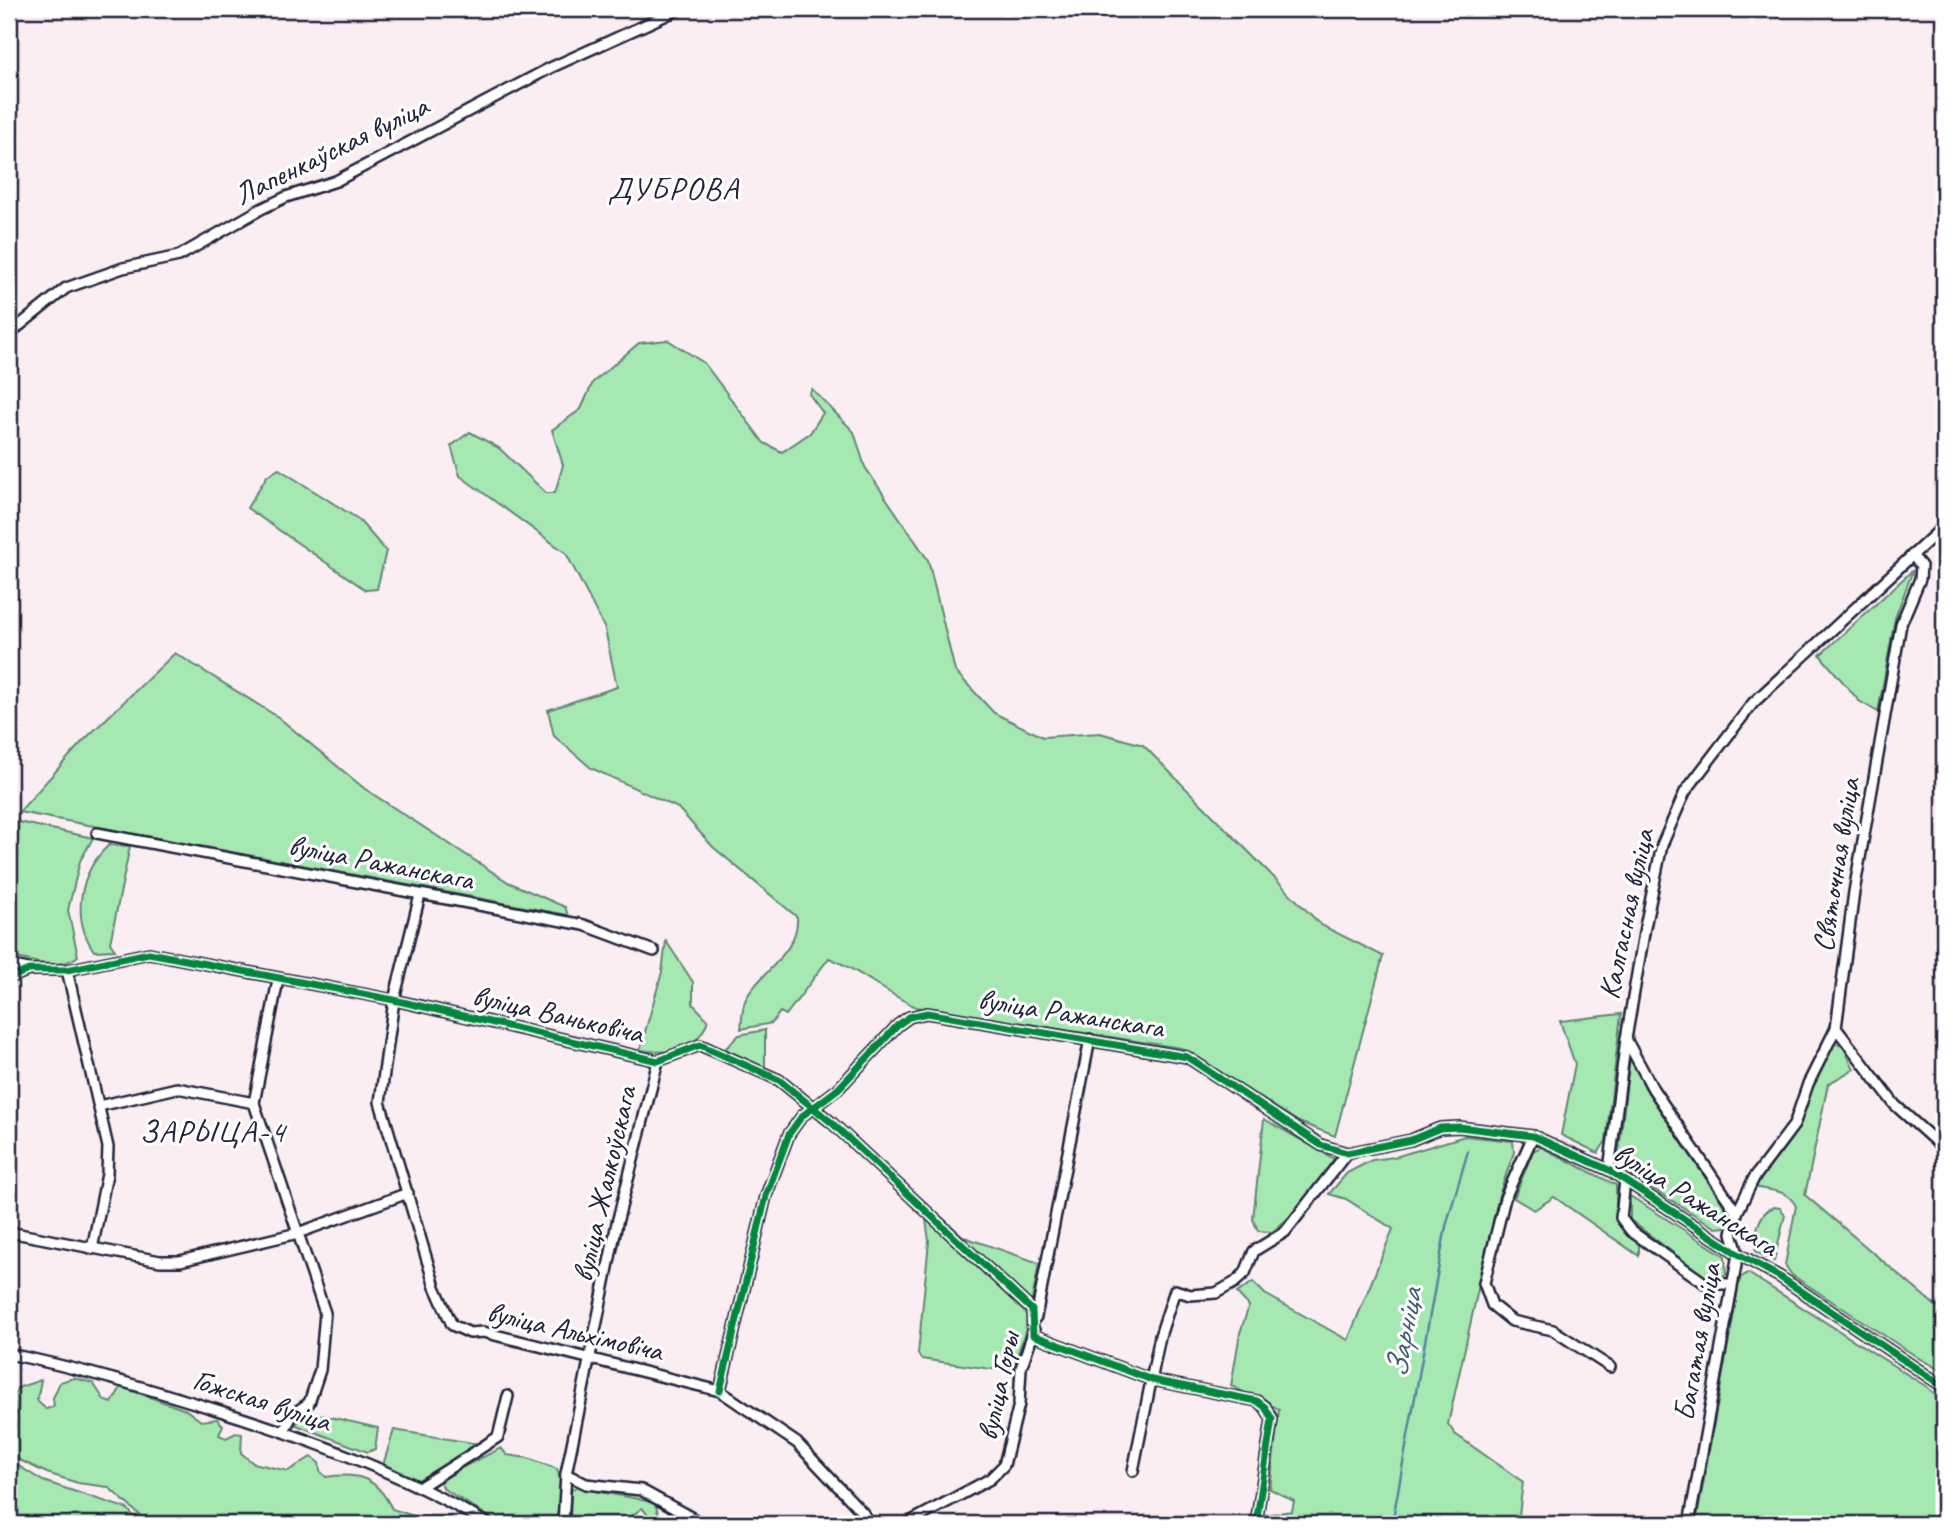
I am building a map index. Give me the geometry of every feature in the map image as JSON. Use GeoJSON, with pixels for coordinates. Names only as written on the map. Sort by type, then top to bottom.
{"type":"FeatureCollection","features":[{"type":"Feature","properties":{"kind":"street","name":"Лапенкаўская вуліца"},"geometry":{"type":"LineString","coordinates":[[9,334],[66,288],[123,268],[179,256],[261,209],[286,197],[336,181],[538,74],[680,9]]}},
{"type":"Feature","properties":{"kind":"street","name":"Калгасная вуліца"},"geometry":{"type":"LineString","coordinates":[[1609,1170],[1626,1038],[1662,845],[1685,792],[1753,703],[1944,526]]}},
{"type":"Feature","properties":{"kind":"street","name":"Святочная вуліца"},"geometry":{"type":"LineString","coordinates":[[1836,1028],[1854,892],[1901,624],[1920,579],[1921,566],[1912,555]]}},
{"type":"Feature","properties":{"kind":"street","name":"вуліца Ражанскага"},"geometry":{"type":"LineString","coordinates":[[96,833],[584,925],[654,951]]}},
{"type":"Feature","properties":{"kind":"street","name":"вуліца Альхімовіча"},"geometry":{"type":"LineString","coordinates":[[420,895],[394,1000],[380,1102],[435,1287],[452,1325],[470,1333],[483,1332],[720,1391],[797,1443],[863,1513],[869,1524]]}},
{"type":"Feature","properties":{"kind":"street","name":"вуліца Ваньковіча"},"geometry":{"type":"LineString","coordinates":[[9,978],[29,970],[67,970],[90,963],[149,953],[278,980],[394,1000],[658,1061],[700,1045],[779,1080],[811,1109],[832,1123],[1032,1310],[1033,1335]]}},
{"type":"Feature","properties":{"kind":"street"},"geometry":{"type":"LineString","coordinates":[[9,965],[29,970]]}},
{"type":"Feature","properties":{"kind":"street"},"geometry":{"type":"LineString","coordinates":[[67,970],[108,1147],[107,1174],[92,1249]]}},
{"type":"Feature","properties":{"kind":"street"},"geometry":{"type":"LineString","coordinates":[[278,980],[254,1103],[325,1313],[320,1370],[309,1403],[293,1414],[284,1431]]}},
{"type":"Feature","properties":{"kind":"street","name":"вуліца Ражанскага"},"geometry":{"type":"LineString","coordinates":[[811,1109],[838,1089],[898,1025],[909,1017],[927,1013],[1187,1057],[1321,1144],[1347,1153],[1411,1140],[1440,1128],[1459,1127],[1533,1136],[1609,1170],[1738,1254],[1780,1277],[1944,1387]]}},
{"type":"Feature","properties":{"kind":"street"},"geometry":{"type":"LineString","coordinates":[[1836,1028],[1895,1105],[1944,1149]]}},
{"type":"Feature","properties":{"kind":"street","name":"Багатая вуліца"},"geometry":{"type":"LineString","coordinates":[[1689,1524],[1730,1284],[1738,1254],[1732,1233],[1737,1213],[1754,1178],[1794,1125],[1808,1084],[1836,1028]]}},
{"type":"Feature","properties":{"kind":"street"},"geometry":{"type":"LineString","coordinates":[[1626,1038],[1653,1089],[1737,1213]]}},
{"type":"Feature","properties":{"kind":"street","name":"вуліца Горы"},"geometry":{"type":"LineString","coordinates":[[906,1524],[990,1479],[1004,1465],[1019,1404],[1021,1368],[1033,1335],[1090,1039]]}},
{"type":"Feature","properties":{"kind":"street","name":"вуліца Жалкоўскага"},"geometry":{"type":"LineString","coordinates":[[563,1524],[566,1474],[620,1209],[658,1061]]}},
{"type":"Feature","properties":{"kind":"street"},"geometry":{"type":"LineString","coordinates":[[99,1106],[177,1088],[254,1103]]}},
{"type":"Feature","properties":{"kind":"street"},"geometry":{"type":"LineString","coordinates":[[720,1391],[766,1196],[789,1134],[802,1116],[811,1109]]}},
{"type":"Feature","properties":{"kind":"street"},"geometry":{"type":"LineString","coordinates":[[1533,1136],[1505,1199],[1484,1283],[1492,1305],[1512,1321],[1553,1330],[1610,1367]]}},
{"type":"Feature","properties":{"kind":"street"},"geometry":{"type":"LineString","coordinates":[[1133,1471],[1160,1336],[1175,1290],[1190,1295],[1216,1293],[1234,1283],[1245,1273],[1254,1251],[1285,1232],[1347,1153]]}},
{"type":"Feature","properties":{"kind":"street"},"geometry":{"type":"LineString","coordinates":[[1625,1180],[1622,1218],[1631,1231],[1706,1284],[1730,1284]]}},
{"type":"Feature","properties":{"kind":"street"},"geometry":{"type":"LineString","coordinates":[[9,1232],[92,1249],[180,1261],[298,1233],[408,1193]]}},
{"type":"Feature","properties":{"kind":"street"},"geometry":{"type":"LineString","coordinates":[[1033,1335],[1152,1380],[1257,1401],[1265,1407],[1272,1419],[1256,1524]]}},
{"type":"Feature","properties":{"kind":"street","name":"Гожская вуліца"},"geometry":{"type":"LineString","coordinates":[[9,1354],[131,1382],[284,1431],[420,1487],[488,1524]]}},
{"type":"Feature","properties":{"kind":"street"},"geometry":{"type":"LineString","coordinates":[[420,1487],[498,1437],[508,1396]]}},
{"type":"Feature","properties":{"kind":"street"},"geometry":{"type":"LineString","coordinates":[[566,1474],[586,1484],[641,1490],[702,1524]]}},
{"type":"Feature","properties":{"kind":"green space"},"geometry":{"type":"Polygon","coordinates":[[[668,340],[704,363],[764,443],[782,452],[810,433],[823,413],[809,394],[812,389],[854,432],[865,467],[928,560],[955,671],[994,713],[1043,737],[1100,733],[1143,745],[1321,925],[1383,956],[1335,1136],[1299,1122],[1181,1048],[916,1007],[829,958],[786,1015],[780,1012],[772,1023],[741,1029],[745,1001],[791,942],[797,917],[713,847],[678,808],[591,768],[554,736],[548,710],[617,687],[605,629],[566,553],[460,476],[451,446],[470,432],[499,448],[546,493],[555,493],[563,465],[552,430],[581,409],[593,382],[639,343],[668,340]]]}},
{"type":"Feature","properties":{"kind":"green space"},"geometry":{"type":"Polygon","coordinates":[[[279,469],[358,519],[386,551],[377,589],[366,590],[247,508],[267,476],[279,469]]]}},
{"type":"Feature","properties":{"kind":"green space"},"geometry":{"type":"Polygon","coordinates":[[[1913,570],[1895,618],[1878,712],[1859,701],[1820,655],[1913,570]]]}},
{"type":"Feature","properties":{"kind":"green space"},"geometry":{"type":"Polygon","coordinates":[[[175,653],[278,717],[365,789],[508,882],[565,907],[568,915],[19,812],[82,742],[175,653]]]}},
{"type":"Feature","properties":{"kind":"green space"},"geometry":{"type":"Polygon","coordinates":[[[9,820],[93,838],[80,861],[68,910],[78,956],[71,961],[45,964],[9,956],[9,820]]]}},
{"type":"Feature","properties":{"kind":"green space"},"geometry":{"type":"Polygon","coordinates":[[[109,845],[130,846],[110,943],[115,950],[94,951],[82,924],[82,896],[91,868],[109,845]]]}},
{"type":"Feature","properties":{"kind":"green space"},"geometry":{"type":"Polygon","coordinates":[[[666,941],[693,982],[693,1004],[708,1020],[697,1038],[681,1048],[661,1052],[640,1050],[662,972],[666,941]]]}},
{"type":"Feature","properties":{"kind":"green space"},"geometry":{"type":"Polygon","coordinates":[[[1621,1014],[1606,1141],[1598,1153],[1561,1135],[1575,1064],[1560,1021],[1621,1014]]]}},
{"type":"Feature","properties":{"kind":"green space"},"geometry":{"type":"Polygon","coordinates":[[[765,1030],[765,1068],[725,1049],[739,1035],[765,1030]]]}},
{"type":"Feature","properties":{"kind":"green space"},"geometry":{"type":"Polygon","coordinates":[[[1834,1043],[1843,1046],[1854,1069],[1828,1084],[1805,1195],[1944,1313],[1944,1372],[1792,1275],[1785,1265],[1796,1206],[1783,1193],[1755,1187],[1792,1138],[1814,1080],[1834,1043]]]}},
{"type":"Feature","properties":{"kind":"green space"},"geometry":{"type":"Polygon","coordinates":[[[1630,1055],[1645,1088],[1727,1210],[1725,1227],[1716,1228],[1629,1174],[1619,1152],[1630,1055]]]}},
{"type":"Feature","properties":{"kind":"green space"},"geometry":{"type":"Polygon","coordinates":[[[1264,1119],[1334,1159],[1298,1210],[1272,1232],[1258,1231],[1253,1219],[1264,1119]]]}},
{"type":"Feature","properties":{"kind":"green space"},"geometry":{"type":"Polygon","coordinates":[[[1465,1136],[1513,1141],[1514,1152],[1499,1195],[1448,1424],[1455,1434],[1523,1482],[1518,1524],[1263,1524],[1265,1515],[1292,1511],[1294,1501],[1270,1489],[1279,1409],[1231,1386],[1240,1333],[1249,1306],[1237,1293],[1253,1282],[1265,1294],[1348,1340],[1393,1229],[1346,1199],[1329,1194],[1347,1173],[1372,1160],[1395,1157],[1465,1136]]]}},
{"type":"Feature","properties":{"kind":"green space"},"geometry":{"type":"Polygon","coordinates":[[[1541,1147],[1616,1185],[1616,1218],[1639,1242],[1639,1256],[1554,1197],[1534,1210],[1514,1198],[1533,1151],[1541,1147]]]}},
{"type":"Feature","properties":{"kind":"green space"},"geometry":{"type":"Polygon","coordinates":[[[1630,1196],[1725,1256],[1726,1275],[1710,1281],[1630,1220],[1630,1196]]]}},
{"type":"Feature","properties":{"kind":"green space"},"geometry":{"type":"Polygon","coordinates":[[[1774,1207],[1780,1208],[1785,1215],[1774,1261],[1756,1252],[1755,1246],[1760,1219],[1774,1207]]]}},
{"type":"Feature","properties":{"kind":"green space"},"geometry":{"type":"Polygon","coordinates":[[[938,1214],[964,1237],[1039,1263],[1032,1300],[1028,1301],[938,1218],[938,1214]]]}},
{"type":"Feature","properties":{"kind":"green space"},"geometry":{"type":"Polygon","coordinates":[[[926,1219],[1030,1317],[1012,1372],[921,1359],[918,1354],[929,1241],[926,1219]]]}},
{"type":"Feature","properties":{"kind":"green space"},"geometry":{"type":"Polygon","coordinates":[[[1748,1273],[1927,1387],[1944,1402],[1944,1524],[1696,1524],[1740,1278],[1748,1273]]]}},
{"type":"Feature","properties":{"kind":"green space"},"geometry":{"type":"Polygon","coordinates":[[[74,1378],[93,1383],[105,1401],[112,1403],[121,1387],[186,1410],[201,1421],[217,1419],[223,1425],[219,1435],[226,1438],[236,1433],[242,1434],[241,1453],[253,1463],[288,1471],[311,1457],[319,1463],[320,1471],[326,1477],[358,1477],[373,1484],[392,1509],[420,1518],[448,1517],[460,1524],[150,1524],[108,1487],[78,1483],[47,1473],[9,1455],[9,1422],[16,1412],[14,1398],[17,1388],[41,1380],[37,1401],[46,1409],[54,1406],[53,1398],[60,1382],[74,1378]]]}},
{"type":"Feature","properties":{"kind":"green space"},"geometry":{"type":"Polygon","coordinates":[[[313,1413],[378,1428],[375,1449],[368,1452],[296,1425],[299,1419],[313,1413]]]}},
{"type":"Feature","properties":{"kind":"green space"},"geometry":{"type":"Polygon","coordinates":[[[394,1430],[479,1444],[418,1480],[383,1465],[394,1430]]]}},
{"type":"Feature","properties":{"kind":"green space"},"geometry":{"type":"Polygon","coordinates":[[[501,1448],[507,1455],[528,1458],[557,1469],[560,1480],[557,1524],[501,1524],[444,1489],[440,1482],[501,1448]]]}},
{"type":"Feature","properties":{"kind":"green space"},"geometry":{"type":"Polygon","coordinates":[[[9,1460],[43,1481],[128,1509],[139,1524],[9,1524],[9,1460]]]}},
{"type":"Feature","properties":{"kind":"green space"},"geometry":{"type":"Polygon","coordinates":[[[578,1486],[655,1504],[662,1524],[656,1524],[642,1508],[622,1524],[570,1524],[571,1490],[578,1486]]]}},
{"type":"Feature","properties":{"kind":"waterway","name":"Зарніца"},"geometry":{"type":"LineString","coordinates":[[1392,1524],[1446,1226],[1468,1151]]}},
{"type":"Feature","properties":{"kind":"cycle path"},"geometry":{"type":"LineString","coordinates":[[9,978],[29,970],[67,970],[149,953],[394,1000],[658,1061],[700,1045],[779,1080],[832,1123],[1032,1310],[1033,1335],[1152,1380],[1257,1401],[1265,1407],[1272,1419],[1256,1524]]}},
{"type":"Feature","properties":{"kind":"cycle path"},"geometry":{"type":"LineString","coordinates":[[720,1391],[766,1196],[789,1134],[802,1116],[838,1089],[898,1025],[909,1017],[927,1013],[1187,1057],[1321,1145],[1347,1153],[1411,1140],[1440,1128],[1459,1127],[1533,1136],[1609,1170],[1738,1254],[1780,1277],[1944,1387]]}},
{"type":"Feature","properties":{"kind":"district","name":"ДУБРОВА"},"geometry":{"type":"Point","coordinates":[674,188]}},
{"type":"Feature","properties":{"kind":"district","name":"ЗАРЫЦА-4"},"geometry":{"type":"Point","coordinates":[213,1131]}}]}
